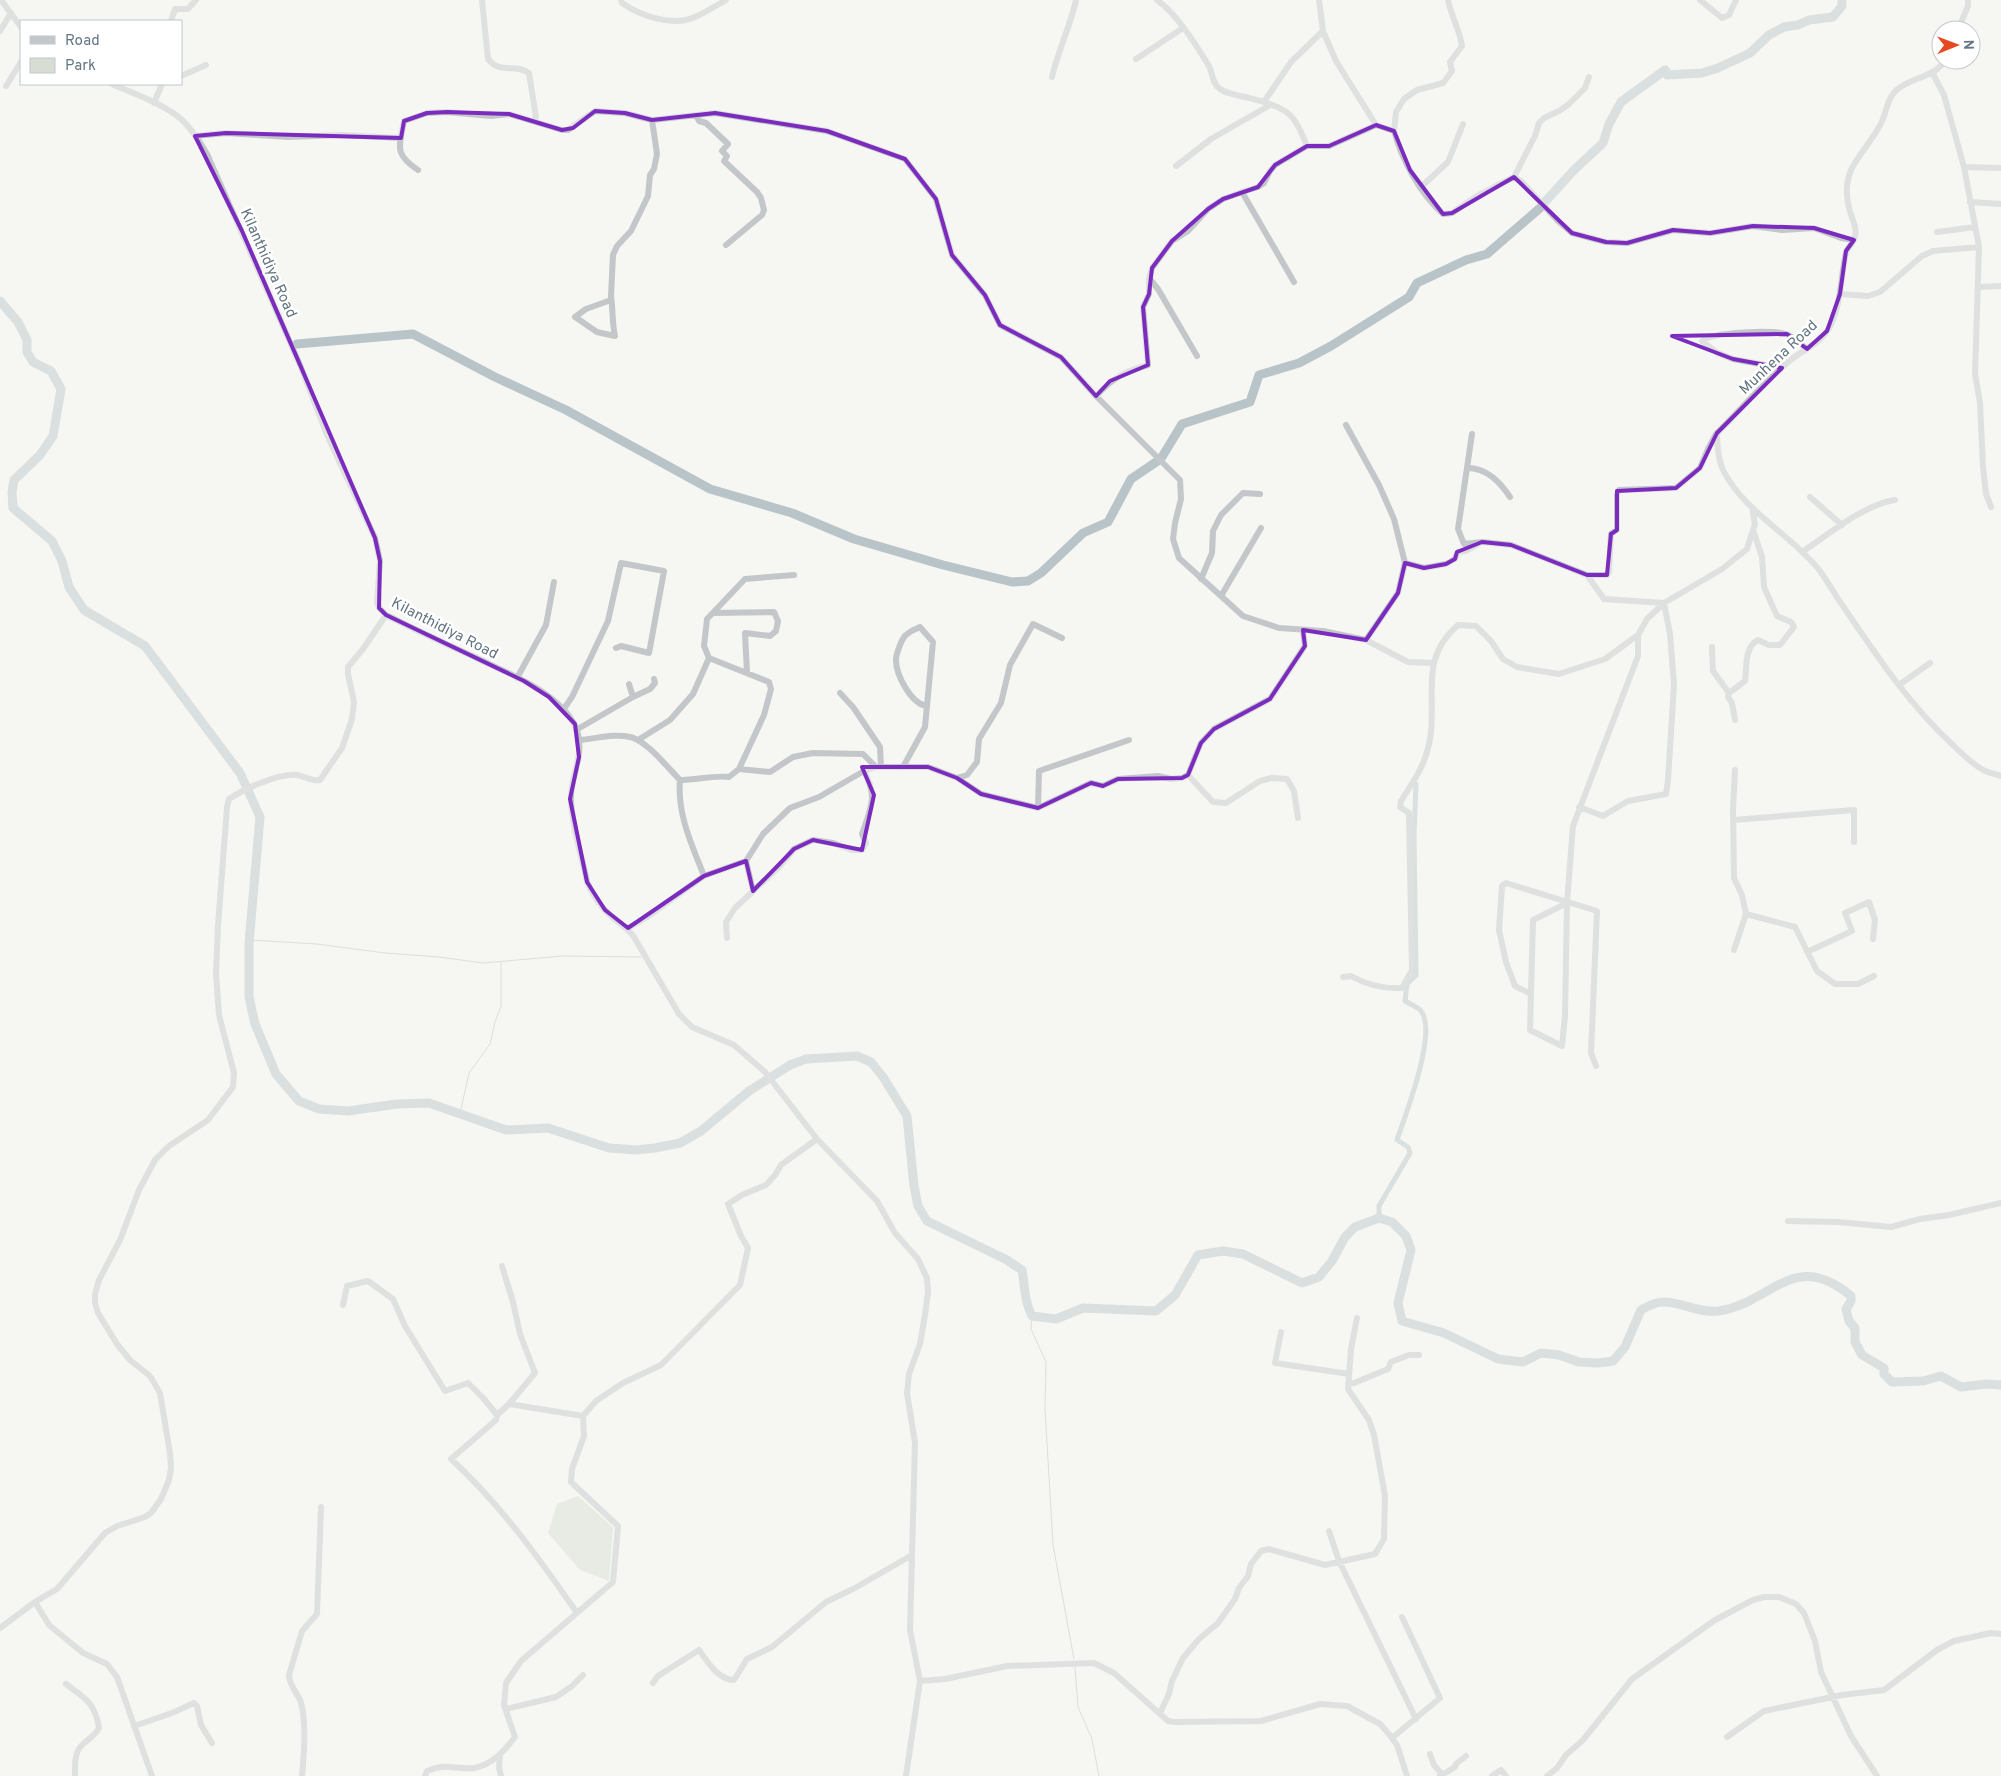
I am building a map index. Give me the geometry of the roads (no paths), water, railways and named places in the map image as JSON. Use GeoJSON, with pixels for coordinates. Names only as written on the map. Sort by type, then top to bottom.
{"type":"FeatureCollection","features":[{"type":"Feature","properties":{"kind":"street"},"geometry":{"type":"LineString","coordinates":[[1,0],[20,26]]}},
{"type":"Feature","properties":{"kind":"street"},"geometry":{"type":"LineString","coordinates":[[171,20],[175,10],[188,9],[196,0]]}},
{"type":"Feature","properties":{"kind":"street"},"geometry":{"type":"LineString","coordinates":[[482,0],[488,59],[498,68],[524,69],[530,73],[536,117],[533,121]]}},
{"type":"Feature","properties":{"kind":"street"},"geometry":{"type":"LineString","coordinates":[[621,0],[622,3],[634,11],[654,17],[679,21],[694,17],[726,0]]}},
{"type":"Feature","properties":{"kind":"street"},"geometry":{"type":"LineString","coordinates":[[1052,77],[1057,55],[1071,22],[1076,0]]}},
{"type":"Feature","properties":{"kind":"street"},"geometry":{"type":"LineString","coordinates":[[1157,0],[1168,8],[1183,28],[1210,68],[1214,82],[1219,88],[1226,92],[1267,104],[1291,116],[1297,124],[1307,146]]}},
{"type":"Feature","properties":{"kind":"street"},"geometry":{"type":"LineString","coordinates":[[1319,0],[1323,30],[1336,62],[1376,125],[1394,131]]}},
{"type":"Feature","properties":{"kind":"street"},"geometry":{"type":"LineString","coordinates":[[1448,0],[1454,25],[1460,36],[1462,46],[1450,62],[1452,71],[1443,84],[1417,90],[1404,99],[1396,112],[1394,131],[1400,149],[1421,187],[1434,206],[1443,214],[1452,213],[1477,196],[1514,177],[1535,136],[1539,123],[1544,118],[1559,112],[1568,104],[1585,88],[1589,77]]}},
{"type":"Feature","properties":{"kind":"street"},"geometry":{"type":"LineString","coordinates":[[1700,0],[1722,18],[1729,15],[1736,0]]}},
{"type":"Feature","properties":{"kind":"street"},"geometry":{"type":"LineString","coordinates":[[1962,20],[1968,6],[1968,0]]}},
{"type":"Feature","properties":{"kind":"street"},"geometry":{"type":"LineString","coordinates":[[0,31],[11,13]]}},
{"type":"Feature","properties":{"kind":"street"},"geometry":{"type":"LineString","coordinates":[[1136,59],[1183,28]]}},
{"type":"Feature","properties":{"kind":"street"},"geometry":{"type":"LineString","coordinates":[[1176,166],[1211,140],[1267,104],[1292,62],[1323,30]]}},
{"type":"Feature","properties":{"kind":"street"},"geometry":{"type":"LineString","coordinates":[[6,86],[20,64]]}},
{"type":"Feature","properties":{"kind":"street"},"geometry":{"type":"LineString","coordinates":[[182,76],[206,65]]}},
{"type":"Feature","properties":{"kind":"street","name":"Munhena Road"},"geometry":{"type":"LineString","coordinates":[[1587,575],[1607,575],[1609,572],[1611,534],[1616,530],[1617,495],[1619,490],[1676,488],[1700,468],[1717,433],[1782,368],[1815,345],[1827,331],[1840,294],[1846,251],[1854,240],[1855,225],[1849,208],[1846,187],[1850,171],[1875,135],[1888,101],[1897,89],[1936,70]]}},
{"type":"Feature","properties":{"kind":"street"},"geometry":{"type":"LineString","coordinates":[[1932,72],[1944,95],[1964,167],[1979,246],[1975,374],[1980,403],[1986,494],[1992,507]]}},
{"type":"Feature","properties":{"kind":"street","name":"Kilanthidiya Road"},"geometry":{"type":"LineString","coordinates":[[114,85],[154,103],[181,120],[207,154],[300,365],[327,435],[375,538],[380,562],[377,602],[379,608],[386,615],[517,678],[549,697],[575,724],[579,740],[579,757],[570,799],[587,882],[592,893],[605,910],[628,928],[679,1014],[692,1027],[734,1045],[765,1072],[818,1139],[877,1201],[895,1233],[918,1259],[927,1278],[928,1292],[920,1344],[909,1374],[907,1393],[915,1443],[910,1630],[920,1680],[906,1776]]}},
{"type":"Feature","properties":{"kind":"street"},"geometry":{"type":"LineString","coordinates":[[154,103],[162,85]]}},
{"type":"Feature","properties":{"kind":"street"},"geometry":{"type":"LineString","coordinates":[[418,170],[405,161],[400,152],[404,121],[427,113],[447,112],[492,116],[509,114],[562,130],[568,130],[595,111],[625,112],[652,120],[715,113],[827,131],[905,159],[936,199],[952,255],[985,295],[1000,325],[1061,357],[1096,396],[1180,480],[1182,499],[1175,523],[1173,539],[1179,558],[1242,616],[1279,628],[1322,631],[1366,640],[1408,662],[1433,663]]}},
{"type":"Feature","properties":{"kind":"street"},"geometry":{"type":"LineString","coordinates":[[696,115],[699,121],[706,123],[728,144],[722,151],[727,156],[724,161],[752,186],[761,198],[764,210],[762,215],[726,245]]}},
{"type":"Feature","properties":{"kind":"street"},"geometry":{"type":"LineString","coordinates":[[611,300],[586,309],[575,317],[597,332],[615,336],[611,300],[613,255],[617,246],[631,231],[648,196],[650,175],[656,162],[657,147],[652,120]]}},
{"type":"Feature","properties":{"kind":"street"},"geometry":{"type":"LineString","coordinates":[[1421,187],[1448,162],[1463,124]]}},
{"type":"Feature","properties":{"kind":"street"},"geometry":{"type":"LineString","coordinates":[[1096,396],[1110,381],[1122,374],[1148,365],[1142,307],[1149,294],[1149,278],[1152,268],[1172,241],[1188,231],[1208,209],[1223,199],[1258,187],[1264,183],[1275,165],[1307,146],[1329,146],[1376,125]]}},
{"type":"Feature","properties":{"kind":"street"},"geometry":{"type":"LineString","coordinates":[[195,136],[226,133],[288,137],[341,135],[401,138]]}},
{"type":"Feature","properties":{"kind":"street"},"geometry":{"type":"LineString","coordinates":[[1964,167],[2001,168]]}},
{"type":"Feature","properties":{"kind":"street"},"geometry":{"type":"LineString","coordinates":[[1514,177],[1572,233],[1606,242],[1627,243],[1673,230],[1710,233],[1753,226],[1782,230],[1814,228],[1841,238],[1854,240]]}},
{"type":"Feature","properties":{"kind":"street"},"geometry":{"type":"LineString","coordinates":[[1242,192],[1294,282]]}},
{"type":"Feature","properties":{"kind":"street"},"geometry":{"type":"LineString","coordinates":[[1970,202],[2001,204]]}},
{"type":"Feature","properties":{"kind":"street"},"geometry":{"type":"LineString","coordinates":[[1938,232],[1975,227]]}},
{"type":"Feature","properties":{"kind":"street"},"geometry":{"type":"LineString","coordinates":[[1840,294],[1868,296],[1880,292],[1922,256],[1933,251],[1979,246]]}},
{"type":"Feature","properties":{"kind":"street"},"geometry":{"type":"LineString","coordinates":[[1149,278],[1158,289],[1197,356]]}},
{"type":"Feature","properties":{"kind":"street"},"geometry":{"type":"LineString","coordinates":[[1978,287],[2001,286]]}},
{"type":"Feature","properties":{"kind":"street"},"geometry":{"type":"LineString","coordinates":[[1782,368],[1733,359],[1716,352],[1702,341],[1704,338],[1718,334],[1746,332],[1776,333],[1786,334],[1807,350]]}},
{"type":"Feature","properties":{"kind":"street"},"geometry":{"type":"LineString","coordinates":[[1346,425],[1379,485],[1394,519],[1405,563],[1398,593],[1366,640]]}},
{"type":"Feature","properties":{"kind":"street"},"geometry":{"type":"LineString","coordinates":[[1717,433],[1718,451],[1723,469],[1736,490],[1820,571],[1899,685],[1937,730],[1960,752],[1983,770],[2001,776]]}},
{"type":"Feature","properties":{"kind":"street"},"geometry":{"type":"LineString","coordinates":[[1472,434],[1458,529],[1464,544],[1482,542],[1511,545],[1587,575],[1604,599],[1664,603]]}},
{"type":"Feature","properties":{"kind":"street"},"geometry":{"type":"LineString","coordinates":[[1467,468],[1477,468],[1491,475],[1502,485],[1510,497]]}},
{"type":"Feature","properties":{"kind":"street"},"geometry":{"type":"LineString","coordinates":[[1201,579],[1212,553],[1213,531],[1221,515],[1243,493],[1260,494]]}},
{"type":"Feature","properties":{"kind":"street"},"geometry":{"type":"LineString","coordinates":[[1810,497],[1842,525]]}},
{"type":"Feature","properties":{"kind":"street"},"geometry":{"type":"LineString","coordinates":[[1802,552],[1855,515],[1874,508],[1881,502],[1895,500]]}},
{"type":"Feature","properties":{"kind":"street"},"geometry":{"type":"LineString","coordinates":[[1343,977],[1351,976],[1386,989],[1402,988],[1412,970],[1410,814],[1400,807],[1401,801],[1424,765],[1431,733],[1433,663],[1447,635],[1458,625],[1476,626],[1491,641],[1503,659],[1517,667],[1559,674],[1605,659],[1638,635],[1647,619],[1664,603],[1722,569],[1747,549],[1755,524],[1752,507]]}},
{"type":"Feature","properties":{"kind":"street"},"geometry":{"type":"LineString","coordinates":[[1221,596],[1261,528]]}},
{"type":"Feature","properties":{"kind":"street"},"geometry":{"type":"LineString","coordinates":[[1729,693],[1744,681],[1746,658],[1753,643],[1758,640],[1769,645],[1780,645],[1794,627],[1791,622],[1776,616],[1764,587],[1762,557],[1753,530]]}},
{"type":"Feature","properties":{"kind":"street"},"geometry":{"type":"LineString","coordinates":[[1405,563],[1424,568],[1446,564],[1455,559],[1458,552],[1482,542]]}},
{"type":"Feature","properties":{"kind":"street"},"geometry":{"type":"LineString","coordinates":[[563,710],[572,697],[608,621],[621,563],[664,571],[649,653],[621,646],[616,648]]}},
{"type":"Feature","properties":{"kind":"street"},"geometry":{"type":"LineString","coordinates":[[579,740],[607,736],[629,737],[638,740],[680,780],[700,780],[718,776],[729,777],[739,769],[764,715],[770,689],[769,682],[709,658],[704,646],[708,619],[745,579],[794,575]]}},
{"type":"Feature","properties":{"kind":"street"},"geometry":{"type":"LineString","coordinates":[[517,678],[546,625],[554,582]]}},
{"type":"Feature","properties":{"kind":"street"},"geometry":{"type":"LineString","coordinates":[[1579,807],[1603,816],[1628,801],[1666,794],[1674,685],[1670,634],[1664,603]]}},
{"type":"Feature","properties":{"kind":"street"},"geometry":{"type":"LineString","coordinates":[[713,613],[774,612],[778,621],[776,631],[770,636],[745,633],[747,673]]}},
{"type":"Feature","properties":{"kind":"street"},"geometry":{"type":"LineString","coordinates":[[0,1628],[35,1602],[57,1589],[105,1533],[117,1526],[145,1517],[150,1513],[161,1499],[169,1480],[171,1468],[170,1453],[160,1392],[150,1376],[130,1360],[117,1344],[98,1313],[95,1294],[99,1280],[120,1240],[139,1190],[155,1160],[182,1137],[208,1120],[233,1087],[234,1073],[219,1016],[216,973],[218,926],[229,799],[241,791],[291,775],[298,775],[315,781],[320,780],[346,738],[352,719],[354,702],[348,667],[368,643],[386,615]]}},
{"type":"Feature","properties":{"kind":"street"},"geometry":{"type":"LineString","coordinates":[[957,778],[967,775],[977,762],[979,739],[1001,703],[1010,664],[1033,624],[1062,638]]}},
{"type":"Feature","properties":{"kind":"street"},"geometry":{"type":"LineString","coordinates":[[903,767],[924,727],[927,706],[933,642],[920,627],[905,635],[895,659],[900,676],[911,698],[921,705],[927,706]]}},
{"type":"Feature","properties":{"kind":"street"},"geometry":{"type":"LineString","coordinates":[[628,928],[647,917],[704,876],[746,861],[763,834],[790,808],[819,796],[864,771],[878,767],[928,767],[957,778],[981,794],[1038,808],[1090,783],[1103,786],[1118,779],[1158,776],[1171,779],[1182,778],[1188,775],[1201,743],[1214,729],[1270,700],[1305,646],[1303,630]]}},
{"type":"Feature","properties":{"kind":"street"},"geometry":{"type":"LineString","coordinates":[[1567,903],[1533,920],[1530,1030],[1562,1046],[1565,1016],[1567,903],[1574,826],[1579,807],[1638,656],[1638,635]]}},
{"type":"Feature","properties":{"kind":"street"},"geometry":{"type":"LineString","coordinates":[[1712,646],[1713,671],[1729,693],[1728,697],[1732,703],[1735,720]]}},
{"type":"Feature","properties":{"kind":"street"},"geometry":{"type":"LineString","coordinates":[[638,740],[670,720],[692,694],[709,658]]}},
{"type":"Feature","properties":{"kind":"street"},"geometry":{"type":"LineString","coordinates":[[1899,685],[1930,662]]}},
{"type":"Feature","properties":{"kind":"street"},"geometry":{"type":"LineString","coordinates":[[576,730],[650,689],[655,683],[654,679]]}},
{"type":"Feature","properties":{"kind":"street"},"geometry":{"type":"LineString","coordinates":[[629,684],[633,697]]}},
{"type":"Feature","properties":{"kind":"street"},"geometry":{"type":"LineString","coordinates":[[840,693],[853,707],[880,747],[878,767]]}},
{"type":"Feature","properties":{"kind":"street"},"geometry":{"type":"LineString","coordinates":[[1038,808],[1039,771],[1129,740]]}},
{"type":"Feature","properties":{"kind":"street"},"geometry":{"type":"LineString","coordinates":[[739,769],[770,772],[793,757],[813,753],[863,754],[878,767]]}},
{"type":"Feature","properties":{"kind":"street"},"geometry":{"type":"LineString","coordinates":[[1734,950],[1746,914],[1742,894],[1734,878],[1735,770]]}},
{"type":"Feature","properties":{"kind":"street"},"geometry":{"type":"LineString","coordinates":[[727,938],[726,922],[736,908],[794,850],[813,840],[833,843],[852,850],[862,850],[866,843],[862,834],[874,795],[864,771]]}},
{"type":"Feature","properties":{"kind":"street"},"geometry":{"type":"LineString","coordinates":[[1188,775],[1213,802],[1226,803],[1260,781],[1272,778],[1287,778],[1294,792],[1298,818]]}},
{"type":"Feature","properties":{"kind":"street"},"geometry":{"type":"LineString","coordinates":[[680,780],[679,795],[687,833],[704,876]]}},
{"type":"Feature","properties":{"kind":"street"},"geometry":{"type":"LineString","coordinates":[[1734,820],[1854,810],[1854,842]]}},
{"type":"Feature","properties":{"kind":"street"},"geometry":{"type":"LineString","coordinates":[[746,861],[753,891]]}},
{"type":"Feature","properties":{"kind":"street"},"geometry":{"type":"LineString","coordinates":[[1531,994],[1515,986],[1506,962],[1499,930],[1502,886],[1506,884],[1597,911],[1591,1053],[1596,1066]]}},
{"type":"Feature","properties":{"kind":"street"},"geometry":{"type":"LineString","coordinates":[[1807,952],[1852,931],[1845,913],[1869,902],[1875,920],[1873,939]]}},
{"type":"Feature","properties":{"kind":"street"},"geometry":{"type":"LineString","coordinates":[[1746,914],[1795,927],[1817,971],[1835,984],[1858,984],[1874,976]]}},
{"type":"Feature","properties":{"kind":"street"},"geometry":{"type":"LineString","coordinates":[[424,1776],[427,1771],[439,1766],[476,1768],[500,1756],[515,1737],[504,1705],[506,1683],[521,1661],[613,1582],[618,1526],[571,1482],[572,1470],[584,1436],[583,1416],[596,1402],[624,1383],[661,1365],[740,1285],[748,1248],[728,1204],[766,1184],[781,1165],[818,1139]]}},
{"type":"Feature","properties":{"kind":"street"},"geometry":{"type":"LineString","coordinates":[[1788,1221],[1838,1222],[1890,1228],[1920,1219],[1949,1215],[2001,1203]]}},
{"type":"Feature","properties":{"kind":"street"},"geometry":{"type":"LineString","coordinates":[[502,1266],[520,1334],[535,1373],[509,1404],[497,1415],[496,1420],[451,1459],[473,1480],[528,1544],[577,1613]]}},
{"type":"Feature","properties":{"kind":"street"},"geometry":{"type":"LineString","coordinates":[[344,1305],[347,1286],[368,1281],[393,1299],[405,1326],[445,1391],[468,1383],[497,1415]]}},
{"type":"Feature","properties":{"kind":"street"},"geometry":{"type":"LineString","coordinates":[[1160,1713],[1183,1658],[1199,1639],[1218,1623],[1235,1599],[1239,1588],[1248,1576],[1251,1564],[1260,1550],[1269,1549],[1325,1565],[1375,1554],[1384,1539],[1385,1496],[1374,1435],[1368,1420],[1348,1389],[1351,1349],[1358,1318]]}},
{"type":"Feature","properties":{"kind":"street"},"geometry":{"type":"LineString","coordinates":[[1281,1332],[1275,1363],[1349,1374]]}},
{"type":"Feature","properties":{"kind":"street"},"geometry":{"type":"LineString","coordinates":[[1348,1384],[1388,1369],[1390,1362],[1409,1355],[1419,1355]]}},
{"type":"Feature","properties":{"kind":"street"},"geometry":{"type":"LineString","coordinates":[[509,1404],[583,1416]]}},
{"type":"Feature","properties":{"kind":"street"},"geometry":{"type":"LineString","coordinates":[[302,1776],[304,1728],[300,1702],[289,1682],[289,1675],[302,1631],[317,1614],[321,1507]]}},
{"type":"Feature","properties":{"kind":"street"},"geometry":{"type":"LineString","coordinates":[[1329,1531],[1339,1561],[1416,1719]]}},
{"type":"Feature","properties":{"kind":"street"},"geometry":{"type":"LineString","coordinates":[[654,1683],[658,1676],[698,1650],[720,1676],[727,1680],[734,1680],[747,1659],[772,1647],[826,1602],[855,1588],[912,1555]]}},
{"type":"Feature","properties":{"kind":"street"},"geometry":{"type":"LineString","coordinates":[[1547,1776],[1583,1740],[1632,1679],[1715,1620],[1753,1600],[1764,1597],[1779,1597],[1796,1604],[1804,1613],[1816,1641],[1821,1672],[1851,1736],[1877,1776]]}},
{"type":"Feature","properties":{"kind":"street"},"geometry":{"type":"LineString","coordinates":[[35,1602],[49,1625],[83,1653],[107,1664],[117,1677],[152,1776]]}},
{"type":"Feature","properties":{"kind":"street"},"geometry":{"type":"LineString","coordinates":[[1392,1738],[1440,1698],[1402,1617]]}},
{"type":"Feature","properties":{"kind":"street"},"geometry":{"type":"LineString","coordinates":[[1727,1737],[1764,1712],[1834,1697],[1884,1690],[1937,1650],[1954,1641],[1991,1633],[2001,1634]]}},
{"type":"Feature","properties":{"kind":"street"},"geometry":{"type":"LineString","coordinates":[[920,1680],[945,1679],[1007,1666],[1094,1663],[1114,1673],[1168,1721],[1261,1721],[1320,1704],[1347,1706],[1380,1724],[1397,1745],[1407,1776]]}},
{"type":"Feature","properties":{"kind":"street"},"geometry":{"type":"LineString","coordinates":[[506,1709],[556,1698],[583,1675]]}},
{"type":"Feature","properties":{"kind":"street"},"geometry":{"type":"LineString","coordinates":[[66,1684],[88,1700],[94,1707],[99,1728],[97,1733],[77,1752],[75,1776]]}},
{"type":"Feature","properties":{"kind":"street"},"geometry":{"type":"LineString","coordinates":[[134,1726],[194,1703],[198,1706],[201,1724],[212,1743]]}},
{"type":"Feature","properties":{"kind":"street"},"geometry":{"type":"LineString","coordinates":[[1430,1754],[1434,1765],[1441,1775],[1455,1767],[1466,1756]]}},
{"type":"Feature","properties":{"kind":"street"},"geometry":{"type":"LineString","coordinates":[[500,1756],[499,1767],[502,1776]]}},
{"type":"Feature","properties":{"kind":"street"},"geometry":{"type":"LineString","coordinates":[[1492,1776],[1501,1770],[1506,1776]]}},
{"type":"Feature","properties":{"kind":"waterway"},"geometry":{"type":"LineString","coordinates":[[1544,203],[1574,170],[1603,143],[1609,124],[1621,102],[1665,70],[1667,75],[1702,73],[1718,68],[1750,53],[1769,35],[1784,27],[1798,25],[1809,20],[1833,17],[1842,6],[1842,0]]}},
{"type":"Feature","properties":{"kind":"waterway"},"geometry":{"type":"LineString","coordinates":[[1162,457],[1182,424],[1250,402],[1259,375],[1299,363],[1331,346],[1409,297],[1417,283],[1466,260],[1487,254],[1540,208]]}},
{"type":"Feature","properties":{"kind":"waterway"},"geometry":{"type":"LineString","coordinates":[[0,301],[18,322],[27,340],[27,352],[33,362],[51,371],[61,389],[53,436],[40,455],[14,480],[12,492],[13,508],[52,541],[62,561],[69,587],[84,610],[145,646],[240,773],[260,817],[249,943],[249,997],[255,1024],[276,1074],[299,1101],[319,1109],[348,1111],[397,1104],[429,1103],[506,1130],[548,1128],[609,1148],[636,1150],[680,1143],[701,1131],[749,1091],[790,1065],[806,1059],[857,1056],[871,1062],[883,1077],[907,1116],[914,1186],[918,1206],[927,1221],[1007,1260],[1022,1270],[1026,1299],[1032,1316],[1056,1319],[1083,1308],[1156,1311],[1175,1295],[1198,1255],[1223,1251],[1243,1254],[1302,1283],[1319,1277],[1332,1261],[1345,1237],[1355,1227],[1379,1218],[1392,1222],[1406,1236],[1411,1250],[1398,1303],[1402,1321],[1444,1333],[1498,1359],[1523,1362],[1541,1353],[1559,1355],[1579,1362],[1598,1363],[1613,1361],[1625,1347],[1641,1310],[1651,1305],[1659,1302],[1669,1302],[1705,1311],[1719,1311],[1754,1299],[1783,1282],[1813,1277],[1831,1283],[1851,1296],[1851,1301],[1846,1309],[1849,1321],[1855,1328],[1855,1342],[1862,1355],[1884,1368],[1884,1374],[1892,1382],[1923,1381],[1941,1376],[1961,1387],[1986,1384],[2001,1385]]}},
{"type":"Feature","properties":{"kind":"waterway"},"geometry":{"type":"LineString","coordinates":[[297,344],[413,334],[495,377],[566,410],[710,489],[792,513],[854,539],[943,565],[1012,582],[1028,581],[1041,573],[1083,533],[1108,522],[1131,479],[1159,460]]}},
{"type":"Feature","properties":{"kind":"waterway"},"geometry":{"type":"LineString","coordinates":[[1379,1218],[1379,1206],[1410,1153],[1408,1147],[1397,1140],[1413,1094],[1426,1037],[1425,1022],[1421,1011],[1405,1001],[1407,984],[1416,975],[1414,836],[1416,784]]}},
{"type":"Feature","properties":{"kind":"waterway"},"geometry":{"type":"LineString","coordinates":[[250,940],[317,944],[483,963],[563,956],[641,957]]}},
{"type":"Feature","properties":{"kind":"waterway"},"geometry":{"type":"LineString","coordinates":[[460,1114],[469,1073],[490,1044],[501,1006],[501,962]]}},
{"type":"Feature","properties":{"kind":"waterway"},"geometry":{"type":"LineString","coordinates":[[1032,1316],[1031,1329],[1046,1362],[1045,1409],[1053,1545],[1074,1659]]}},
{"type":"Feature","properties":{"kind":"waterway"},"geometry":{"type":"LineString","coordinates":[[1075,1667],[1078,1707],[1092,1739],[1099,1776]]}}]}
